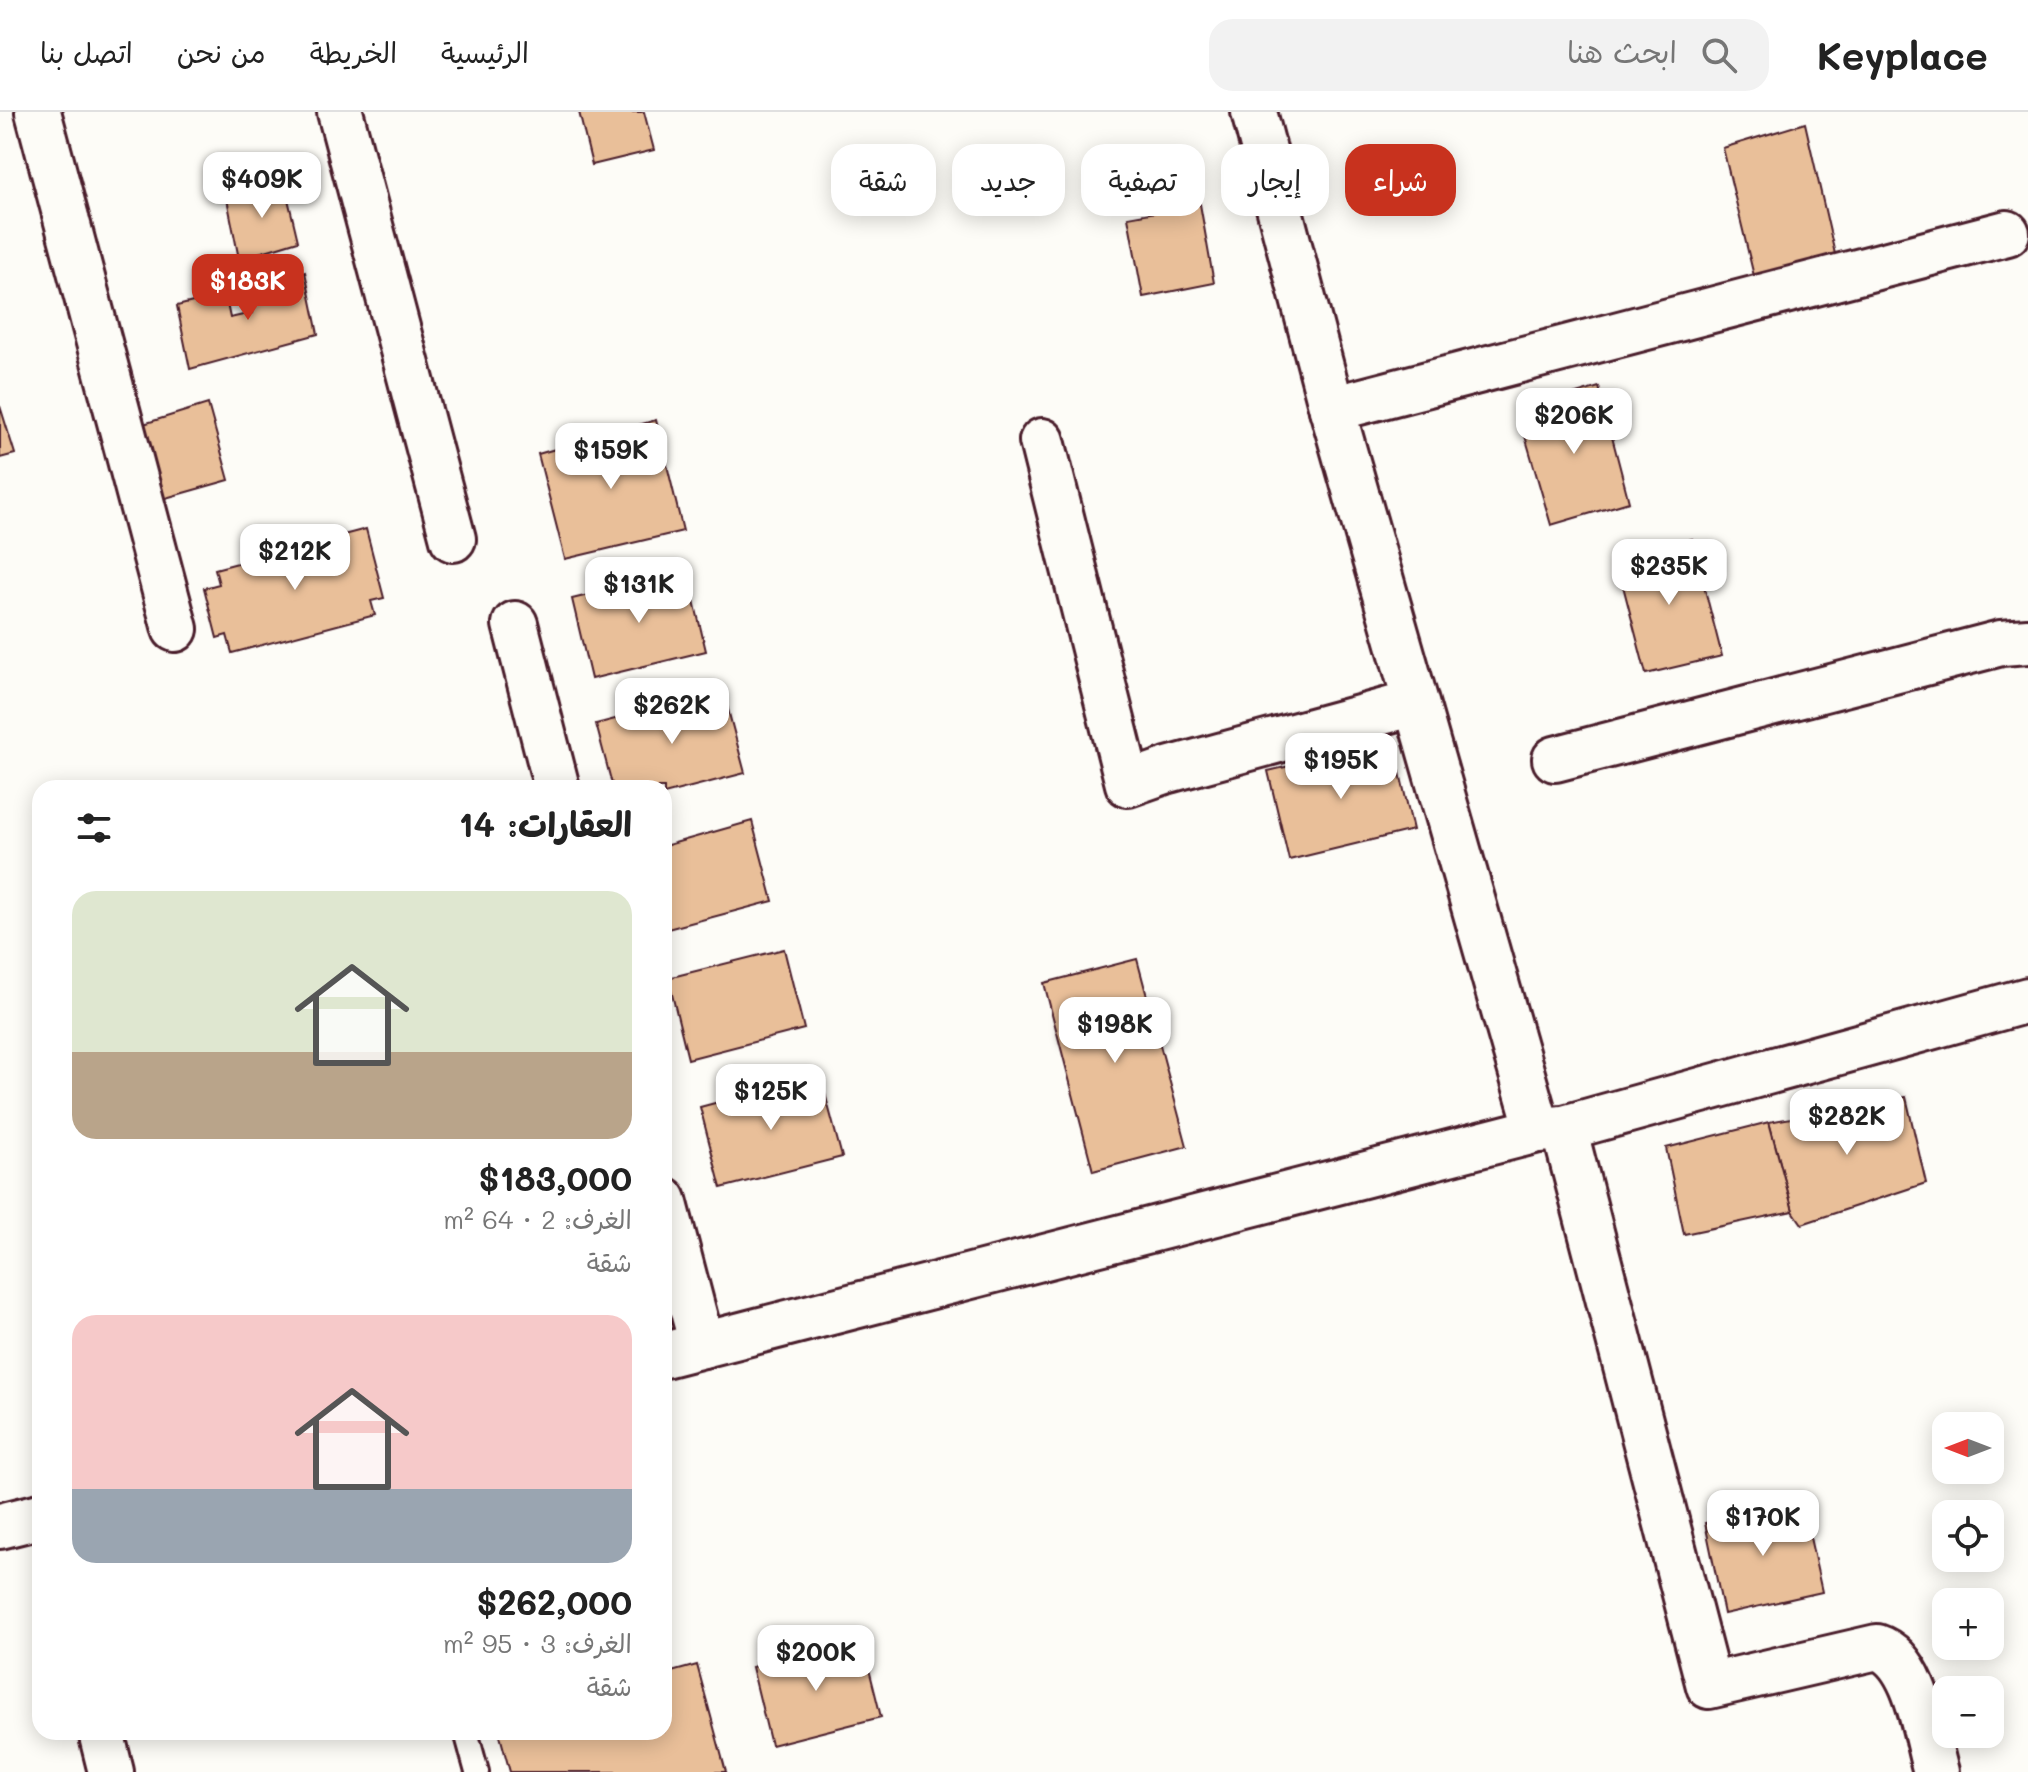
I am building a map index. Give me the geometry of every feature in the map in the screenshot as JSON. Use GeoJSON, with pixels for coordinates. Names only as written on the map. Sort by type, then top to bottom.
{"type":"FeatureCollection","features":[{"type":"Feature","properties":{"kind":"street"},"geometry":{"type":"LineString","coordinates":[[38,112],[175,629]]}},
{"type":"Feature","properties":{"kind":"street"},"geometry":{"type":"LineString","coordinates":[[340,112],[453,539]]}},
{"type":"Feature","properties":{"kind":"street"},"geometry":{"type":"LineString","coordinates":[[1254,112],[1332,409],[1415,703],[1551,1129],[1709,1686],[1877,1647],[1892,1652],[1909,1676],[1936,1772]]}},
{"type":"Feature","properties":{"kind":"street"},"geometry":{"type":"LineString","coordinates":[[1332,409],[2007,233]]}},
{"type":"Feature","properties":{"kind":"street"},"geometry":{"type":"LineString","coordinates":[[1042,441],[1128,784],[1168,770],[1415,703]]}},
{"type":"Feature","properties":{"kind":"street"},"geometry":{"type":"LineString","coordinates":[[515,624],[555,780]]}},
{"type":"Feature","properties":{"kind":"street"},"geometry":{"type":"LineString","coordinates":[[1555,759],[2001,643],[2028,641]]}},
{"type":"Feature","properties":{"kind":"street"},"geometry":{"type":"LineString","coordinates":[[672,1263],[683,1350],[1551,1129],[2028,1000]]}},
{"type":"Feature","properties":{"kind":"street"},"geometry":{"type":"LineString","coordinates":[[0,1526],[32,1518]]}},
{"type":"Feature","properties":{"kind":"street"},"geometry":{"type":"LineString","coordinates":[[103,1740],[111,1772]]}},
{"type":"Feature","properties":{"kind":"lane"},"geometry":{"type":"LineString","coordinates":[[468,1740],[477,1772]]}},
{"type":"Feature","properties":{"kind":"building"},"geometry":{"type":"Polygon","coordinates":[[[579,112],[644,112],[654,150],[592,165],[579,112]]]}},
{"type":"Feature","properties":{"kind":"building"},"geometry":{"type":"Polygon","coordinates":[[[1805,123],[1835,254],[1754,276],[1723,148],[1805,123]]]}},
{"type":"Feature","properties":{"kind":"building"},"geometry":{"type":"Polygon","coordinates":[[[284,182],[298,241],[239,259],[227,199],[284,182]]]}},
{"type":"Feature","properties":{"kind":"building"},"geometry":{"type":"Polygon","coordinates":[[[1202,216],[1214,283],[1143,297],[1128,217],[1202,216]]]}},
{"type":"Feature","properties":{"kind":"building"},"geometry":{"type":"Polygon","coordinates":[[[305,272],[318,334],[190,369],[177,306],[225,294],[230,318],[252,313],[247,288],[305,272]]]}},
{"type":"Feature","properties":{"kind":"building"},"geometry":{"type":"Polygon","coordinates":[[[1599,387],[1629,502],[1551,525],[1518,412],[1599,387]]]}},
{"type":"Feature","properties":{"kind":"building"},"geometry":{"type":"Polygon","coordinates":[[[208,404],[229,480],[155,501],[137,426],[208,404]]]}},
{"type":"Feature","properties":{"kind":"building"},"geometry":{"type":"Polygon","coordinates":[[[0,406],[15,454],[0,458],[0,406]]]}},
{"type":"Feature","properties":{"kind":"building"},"geometry":{"type":"Polygon","coordinates":[[[656,420],[683,531],[565,559],[538,454],[656,420]]]}},
{"type":"Feature","properties":{"kind":"building"},"geometry":{"type":"Polygon","coordinates":[[[366,529],[384,598],[371,601],[375,615],[232,653],[227,635],[217,638],[204,588],[219,584],[215,569],[366,529]]]}},
{"type":"Feature","properties":{"kind":"building"},"geometry":{"type":"Polygon","coordinates":[[[1692,539],[1722,656],[1646,674],[1616,559],[1692,539]]]}},
{"type":"Feature","properties":{"kind":"building"},"geometry":{"type":"Polygon","coordinates":[[[687,571],[706,651],[591,679],[572,599],[687,571]]]}},
{"type":"Feature","properties":{"kind":"building"},"geometry":{"type":"Polygon","coordinates":[[[723,691],[745,773],[672,792],[672,780],[611,780],[596,724],[723,691]]]}},
{"type":"Feature","properties":{"kind":"building"},"geometry":{"type":"Polygon","coordinates":[[[1393,742],[1413,830],[1289,860],[1268,771],[1393,742]]]}},
{"type":"Feature","properties":{"kind":"building"},"geometry":{"type":"Polygon","coordinates":[[[752,821],[773,901],[672,928],[672,844],[752,821]]]}},
{"type":"Feature","properties":{"kind":"building"},"geometry":{"type":"Polygon","coordinates":[[[784,949],[804,1029],[688,1059],[672,994],[672,977],[784,949]]]}},
{"type":"Feature","properties":{"kind":"building"},"geometry":{"type":"Polygon","coordinates":[[[1137,959],[1187,1146],[1093,1171],[1044,983],[1137,959]]]}},
{"type":"Feature","properties":{"kind":"building"},"geometry":{"type":"Polygon","coordinates":[[[820,1075],[842,1157],[721,1188],[700,1107],[820,1075]]]}},
{"type":"Feature","properties":{"kind":"building"},"geometry":{"type":"Polygon","coordinates":[[[1906,1097],[1926,1183],[1802,1224],[1793,1211],[1769,1122],[1906,1097]]]}},
{"type":"Feature","properties":{"kind":"building"},"geometry":{"type":"Polygon","coordinates":[[[1769,1122],[1793,1211],[1684,1234],[1666,1148],[1769,1122]]]}},
{"type":"Feature","properties":{"kind":"building"},"geometry":{"type":"Polygon","coordinates":[[[1802,1501],[1822,1592],[1724,1614],[1705,1523],[1802,1501]]]}},
{"type":"Feature","properties":{"kind":"building"},"geometry":{"type":"Polygon","coordinates":[[[862,1641],[881,1717],[771,1745],[752,1667],[862,1641]]]}},
{"type":"Feature","properties":{"kind":"building"},"geometry":{"type":"Polygon","coordinates":[[[697,1665],[726,1772],[510,1772],[501,1740],[672,1740],[672,1672],[697,1665]]]}}]}
